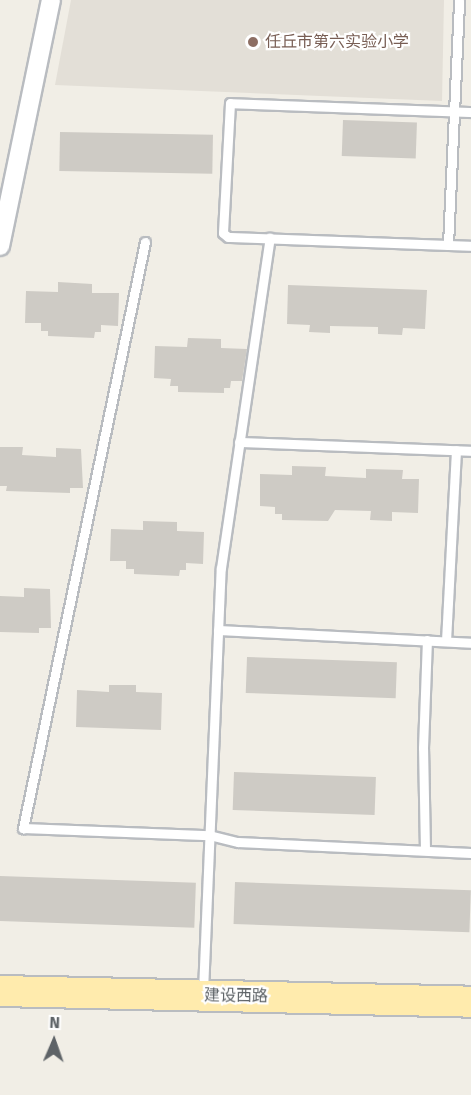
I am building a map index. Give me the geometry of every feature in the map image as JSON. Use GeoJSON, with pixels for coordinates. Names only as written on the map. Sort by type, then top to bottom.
{"type":"FeatureCollection","features":[{"type":"Feature","properties":{"kind":"main road","name":"建设西路"},"geometry":{"type":"LineString","coordinates":[[0,991],[471,1002]]}},
{"type":"Feature","properties":{"kind":"street"},"geometry":{"type":"LineString","coordinates":[[0,246],[51,0]]}},
{"type":"Feature","properties":{"kind":"lane"},"geometry":{"type":"LineString","coordinates":[[448,245],[459,0]]}},
{"type":"Feature","properties":{"kind":"lane"},"geometry":{"type":"LineString","coordinates":[[471,112],[230,103],[223,233],[228,237],[471,246]]}},
{"type":"Feature","properties":{"kind":"lane"},"geometry":{"type":"LineString","coordinates":[[203,996],[221,568],[270,238]]}},
{"type":"Feature","properties":{"kind":"lane"},"geometry":{"type":"LineString","coordinates":[[145,242],[23,828],[209,835],[238,842],[471,853]]}},
{"type":"Feature","properties":{"kind":"lane"},"geometry":{"type":"LineString","coordinates":[[238,442],[471,451]]}},
{"type":"Feature","properties":{"kind":"lane"},"geometry":{"type":"LineString","coordinates":[[446,641],[456,450]]}},
{"type":"Feature","properties":{"kind":"lane"},"geometry":{"type":"LineString","coordinates":[[218,630],[471,643]]}},
{"type":"Feature","properties":{"kind":"lane"},"geometry":{"type":"LineString","coordinates":[[425,850],[423,747],[427,640]]}},
{"type":"Feature","properties":{"kind":"shaded area","name":"任丘市第六实验小学"},"geometry":{"type":"Polygon","coordinates":[[[71,0],[444,0],[442,101],[55,85],[71,0]]]}},
{"type":"Feature","properties":{"kind":"building"},"geometry":{"type":"Polygon","coordinates":[[[343,120],[417,123],[416,159],[342,156],[343,120]]]}},
{"type":"Feature","properties":{"kind":"building"},"geometry":{"type":"Polygon","coordinates":[[[60,132],[213,135],[212,174],[59,171],[60,132]]]}},
{"type":"Feature","properties":{"kind":"building"},"geometry":{"type":"Polygon","coordinates":[[[58,282],[92,284],[92,293],[119,293],[118,326],[101,325],[101,332],[95,332],[94,338],[48,336],[48,331],[41,331],[41,323],[25,323],[26,291],[58,292],[58,282]]]}},
{"type":"Feature","properties":{"kind":"building"},"geometry":{"type":"Polygon","coordinates":[[[288,285],[427,290],[425,329],[403,328],[402,335],[378,334],[378,327],[330,326],[330,333],[309,332],[310,325],[287,324],[288,285]]]}},
{"type":"Feature","properties":{"kind":"building"},"geometry":{"type":"Polygon","coordinates":[[[188,338],[221,339],[221,348],[247,349],[242,381],[231,381],[230,388],[224,388],[224,393],[178,392],[178,386],[170,386],[171,379],[154,378],[155,346],[187,347],[188,338]]]}},
{"type":"Feature","properties":{"kind":"building"},"geometry":{"type":"Polygon","coordinates":[[[0,447],[23,447],[22,455],[56,457],[56,448],[81,449],[83,488],[70,488],[70,493],[6,491],[7,486],[0,486],[0,447]]]}},
{"type":"Feature","properties":{"kind":"building"},"geometry":{"type":"Polygon","coordinates":[[[292,466],[326,467],[325,476],[366,478],[366,469],[403,470],[402,479],[419,479],[418,513],[392,512],[392,521],[370,520],[371,511],[335,510],[328,521],[282,520],[282,514],[275,514],[275,507],[260,506],[260,474],[292,475],[292,466]]]}},
{"type":"Feature","properties":{"kind":"building"},"geometry":{"type":"Polygon","coordinates":[[[143,521],[177,522],[177,531],[204,532],[203,564],[186,563],[186,570],[180,570],[179,576],[134,574],[134,569],[126,569],[126,561],[110,561],[111,529],[143,530],[143,521]]]}},
{"type":"Feature","properties":{"kind":"building"},"geometry":{"type":"Polygon","coordinates":[[[24,588],[50,589],[51,628],[39,628],[39,633],[0,632],[0,596],[24,597],[24,588]]]}},
{"type":"Feature","properties":{"kind":"building"},"geometry":{"type":"Polygon","coordinates":[[[247,657],[397,662],[396,698],[246,693],[247,657]]]}},
{"type":"Feature","properties":{"kind":"building"},"geometry":{"type":"Polygon","coordinates":[[[109,685],[136,685],[136,692],[162,693],[161,730],[76,727],[77,690],[109,692],[109,685]]]}},
{"type":"Feature","properties":{"kind":"building"},"geometry":{"type":"Polygon","coordinates":[[[234,772],[376,777],[375,815],[233,810],[234,772]]]}},
{"type":"Feature","properties":{"kind":"building"},"geometry":{"type":"Polygon","coordinates":[[[0,876],[196,883],[194,928],[0,921],[0,876]]]}},
{"type":"Feature","properties":{"kind":"building"},"geometry":{"type":"Polygon","coordinates":[[[235,882],[471,890],[469,932],[234,924],[235,882]]]}},
{"type":"Feature","properties":{"kind":"place","name":"任丘市第六实验小学"},"geometry":{"type":"Point","coordinates":[253,42]}}]}
